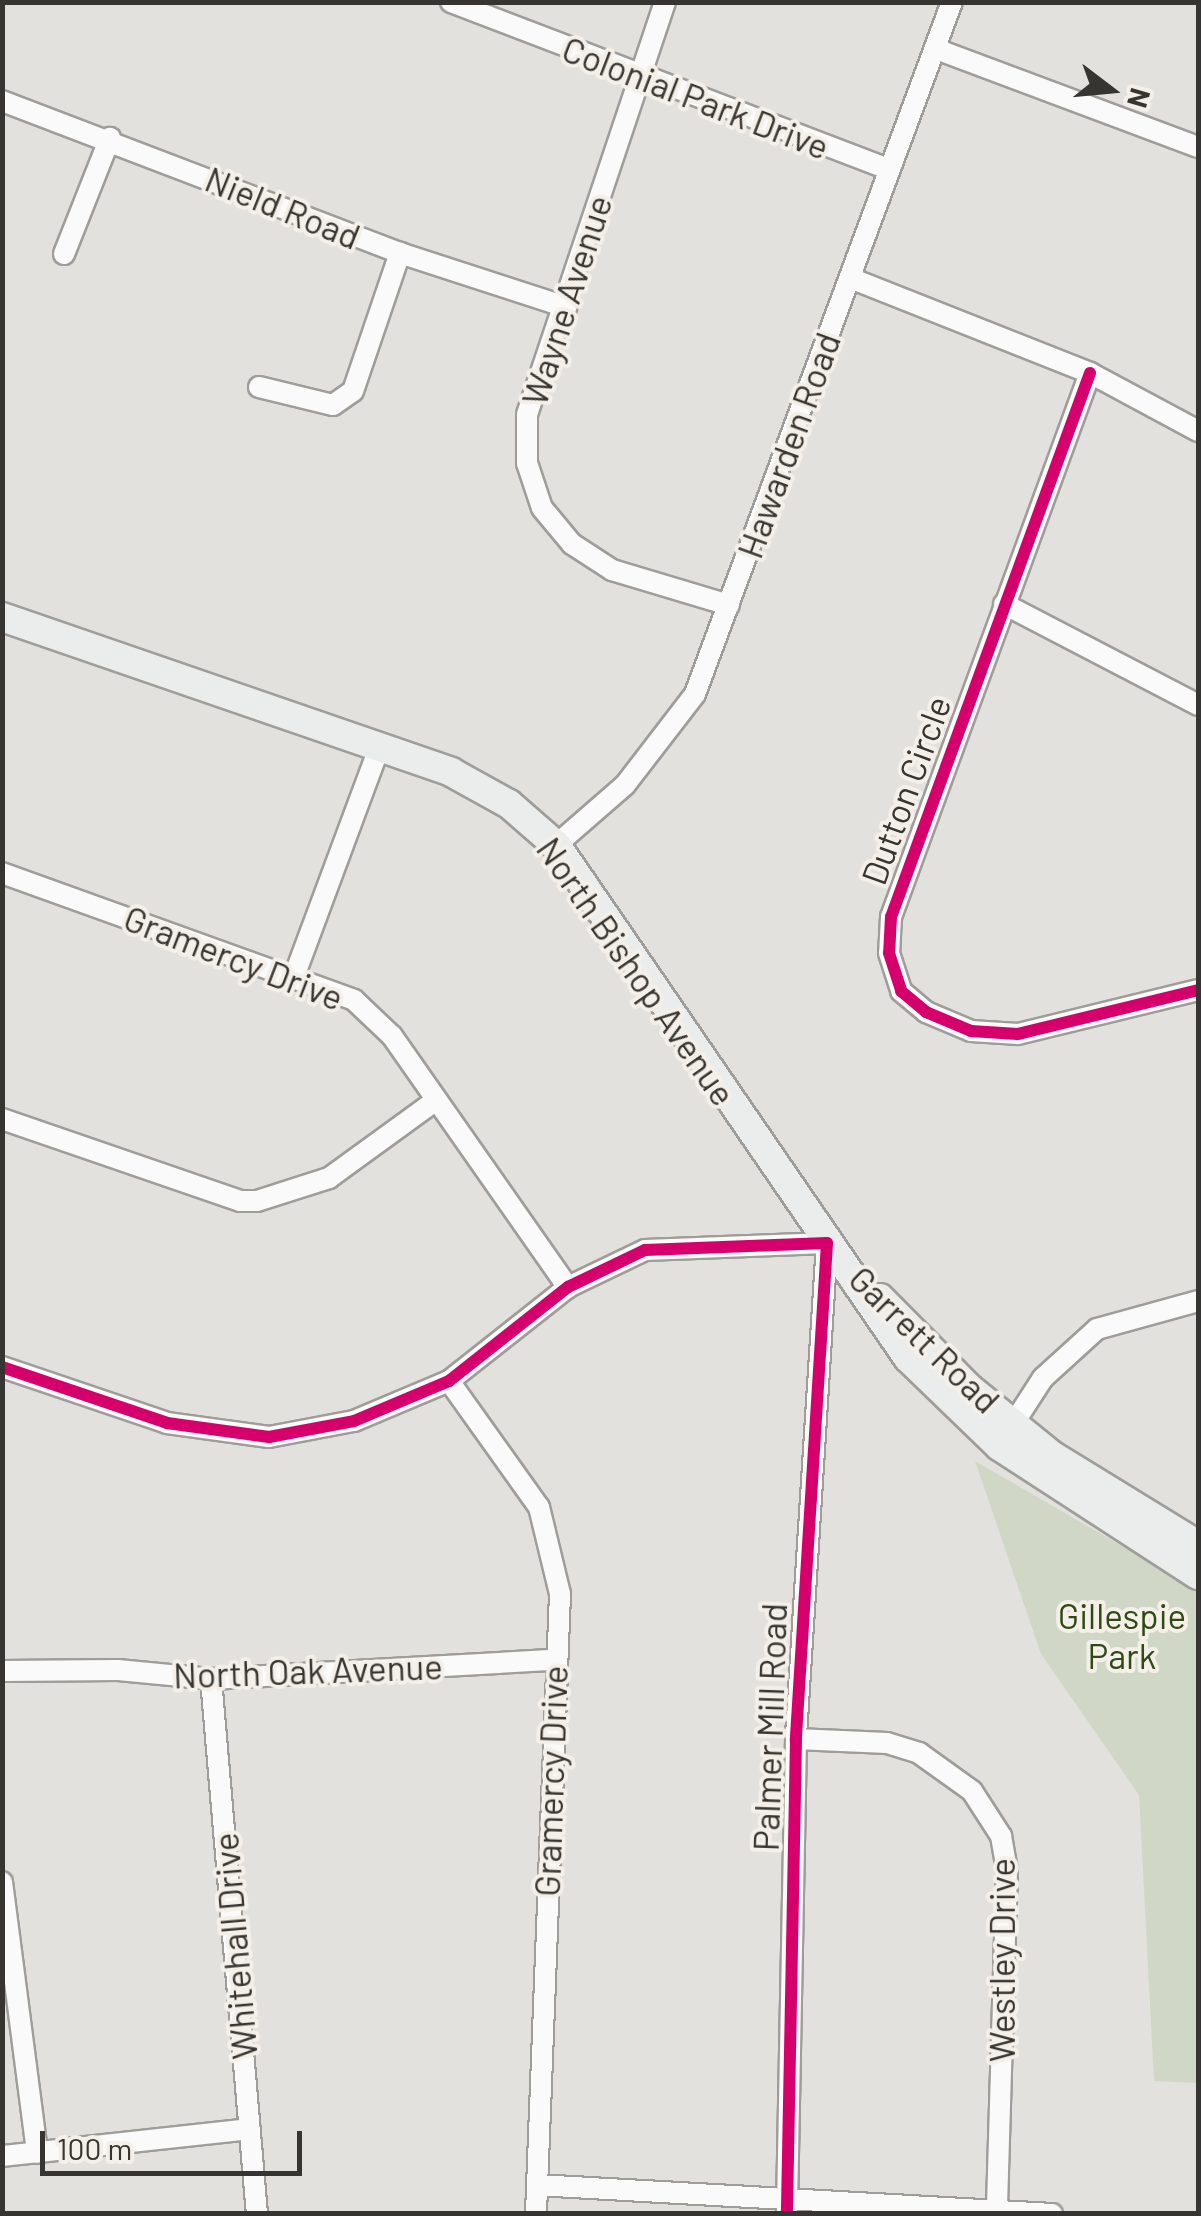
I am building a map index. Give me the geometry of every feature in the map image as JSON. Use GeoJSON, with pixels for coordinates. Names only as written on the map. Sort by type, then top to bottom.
{"type":"FeatureCollection","features":[{"type":"Feature","properties":{"kind":"main road","name":"North Bishop Avenue"},"geometry":{"type":"LineString","coordinates":[[2,617],[452,772],[509,804],[556,845],[827,1243]]}},
{"type":"Feature","properties":{"kind":"main road","name":"Garrett Road"},"geometry":{"type":"LineString","coordinates":[[827,1243],[908,1358],[1198,1575]]}},
{"type":"Feature","properties":{"kind":"main road","name":"Garrett Road"},"geometry":{"type":"LineString","coordinates":[[1006,1435],[1198,1545]]}},
{"type":"Feature","properties":{"kind":"street","name":"Colonial Park Drive"},"geometry":{"type":"LineString","coordinates":[[451,2],[886,168]]}},
{"type":"Feature","properties":{"kind":"street","name":"Wayne Avenue"},"geometry":{"type":"LineString","coordinates":[[665,2],[527,415],[527,463],[542,508],[572,544],[612,570],[728,605]]}},
{"type":"Feature","properties":{"kind":"street","name":"Hawarden Road"},"geometry":{"type":"LineString","coordinates":[[556,845],[663,744],[695,694],[850,278],[886,168],[952,2]]}},
{"type":"Feature","properties":{"kind":"street"},"geometry":{"type":"LineString","coordinates":[[936,49],[1198,147]]}},
{"type":"Feature","properties":{"kind":"street","name":"Nield Road"},"geometry":{"type":"LineString","coordinates":[[2,101],[110,138],[400,253],[566,307]]}},
{"type":"Feature","properties":{"kind":"street"},"geometry":{"type":"LineString","coordinates":[[64,254],[110,138]]}},
{"type":"Feature","properties":{"kind":"street"},"geometry":{"type":"LineString","coordinates":[[258,388],[333,406],[353,391],[400,253]]}},
{"type":"Feature","properties":{"kind":"street"},"geometry":{"type":"LineString","coordinates":[[850,278],[1090,373],[1198,431]]}},
{"type":"Feature","properties":{"kind":"street","name":"Dutton Circle"},"geometry":{"type":"LineString","coordinates":[[1090,373],[892,918],[890,953],[900,991],[926,1012],[971,1031],[1018,1034],[1198,990]]}},
{"type":"Feature","properties":{"kind":"street"},"geometry":{"type":"LineString","coordinates":[[1004,604],[1198,705]]}},
{"type":"Feature","properties":{"kind":"street"},"geometry":{"type":"LineString","coordinates":[[295,974],[379,748]]}},
{"type":"Feature","properties":{"kind":"street","name":"Gramercy Drive"},"geometry":{"type":"LineString","coordinates":[[2,872],[295,974],[374,1016],[568,1287]]}},
{"type":"Feature","properties":{"kind":"street"},"geometry":{"type":"LineString","coordinates":[[2,1119],[240,1201],[257,1201],[329,1178],[435,1101]]}},
{"type":"Feature","properties":{"kind":"street"},"geometry":{"type":"LineString","coordinates":[[2,1367],[190,1429],[270,1436],[354,1421],[449,1381],[568,1287],[620,1259],[672,1245],[827,1243]]}},
{"type":"Feature","properties":{"kind":"street","name":"Palmer Mill Road"},"geometry":{"type":"LineString","coordinates":[[786,2205],[796,1740],[827,1243]]}},
{"type":"Feature","properties":{"kind":"street"},"geometry":{"type":"LineString","coordinates":[[1006,1435],[1043,1378],[1096,1330],[1198,1301]]}},
{"type":"Feature","properties":{"kind":"street","name":"Gramercy Drive"},"geometry":{"type":"LineString","coordinates":[[449,1381],[539,1508],[560,1594],[553,1660],[536,2214]]}},
{"type":"Feature","properties":{"kind":"street","name":"North Oak Avenue"},"geometry":{"type":"LineString","coordinates":[[2,1671],[118,1670],[211,1679],[553,1660]]}},
{"type":"Feature","properties":{"kind":"street","name":"Whitehall Drive"},"geometry":{"type":"LineString","coordinates":[[211,1679],[257,2214]]}},
{"type":"Feature","properties":{"kind":"street","name":"Westley Drive"},"geometry":{"type":"LineString","coordinates":[[796,1740],[887,1743],[919,1753],[972,1791],[1002,1836],[1007,1869],[997,2208]]}},
{"type":"Feature","properties":{"kind":"street"},"geometry":{"type":"LineString","coordinates":[[2,1882],[37,2153]]}},
{"type":"Feature","properties":{"kind":"street"},"geometry":{"type":"LineString","coordinates":[[2,2156],[250,2129]]}},
{"type":"Feature","properties":{"kind":"street"},"geometry":{"type":"LineString","coordinates":[[537,2185],[786,2205],[997,2208],[1052,2214]]}},
{"type":"Feature","properties":{"kind":"green space","name":"Gillespie Park"},"geometry":{"type":"Polygon","coordinates":[[[975,1461],[1198,1590],[1198,2083],[1154,2081],[1139,1795],[1041,1654],[975,1461]]]}},
{"type":"Feature","properties":{"kind":"cycle path"},"geometry":{"type":"LineString","coordinates":[[1090,373],[891,917],[889,953],[901,991],[926,1012],[971,1031],[1018,1034],[1198,990]]}},
{"type":"Feature","properties":{"kind":"cycle path"},"geometry":{"type":"LineString","coordinates":[[2,1367],[167,1423],[269,1437],[354,1421],[449,1381],[568,1287],[645,1250],[827,1243],[796,1739],[787,2214]]}}]}
